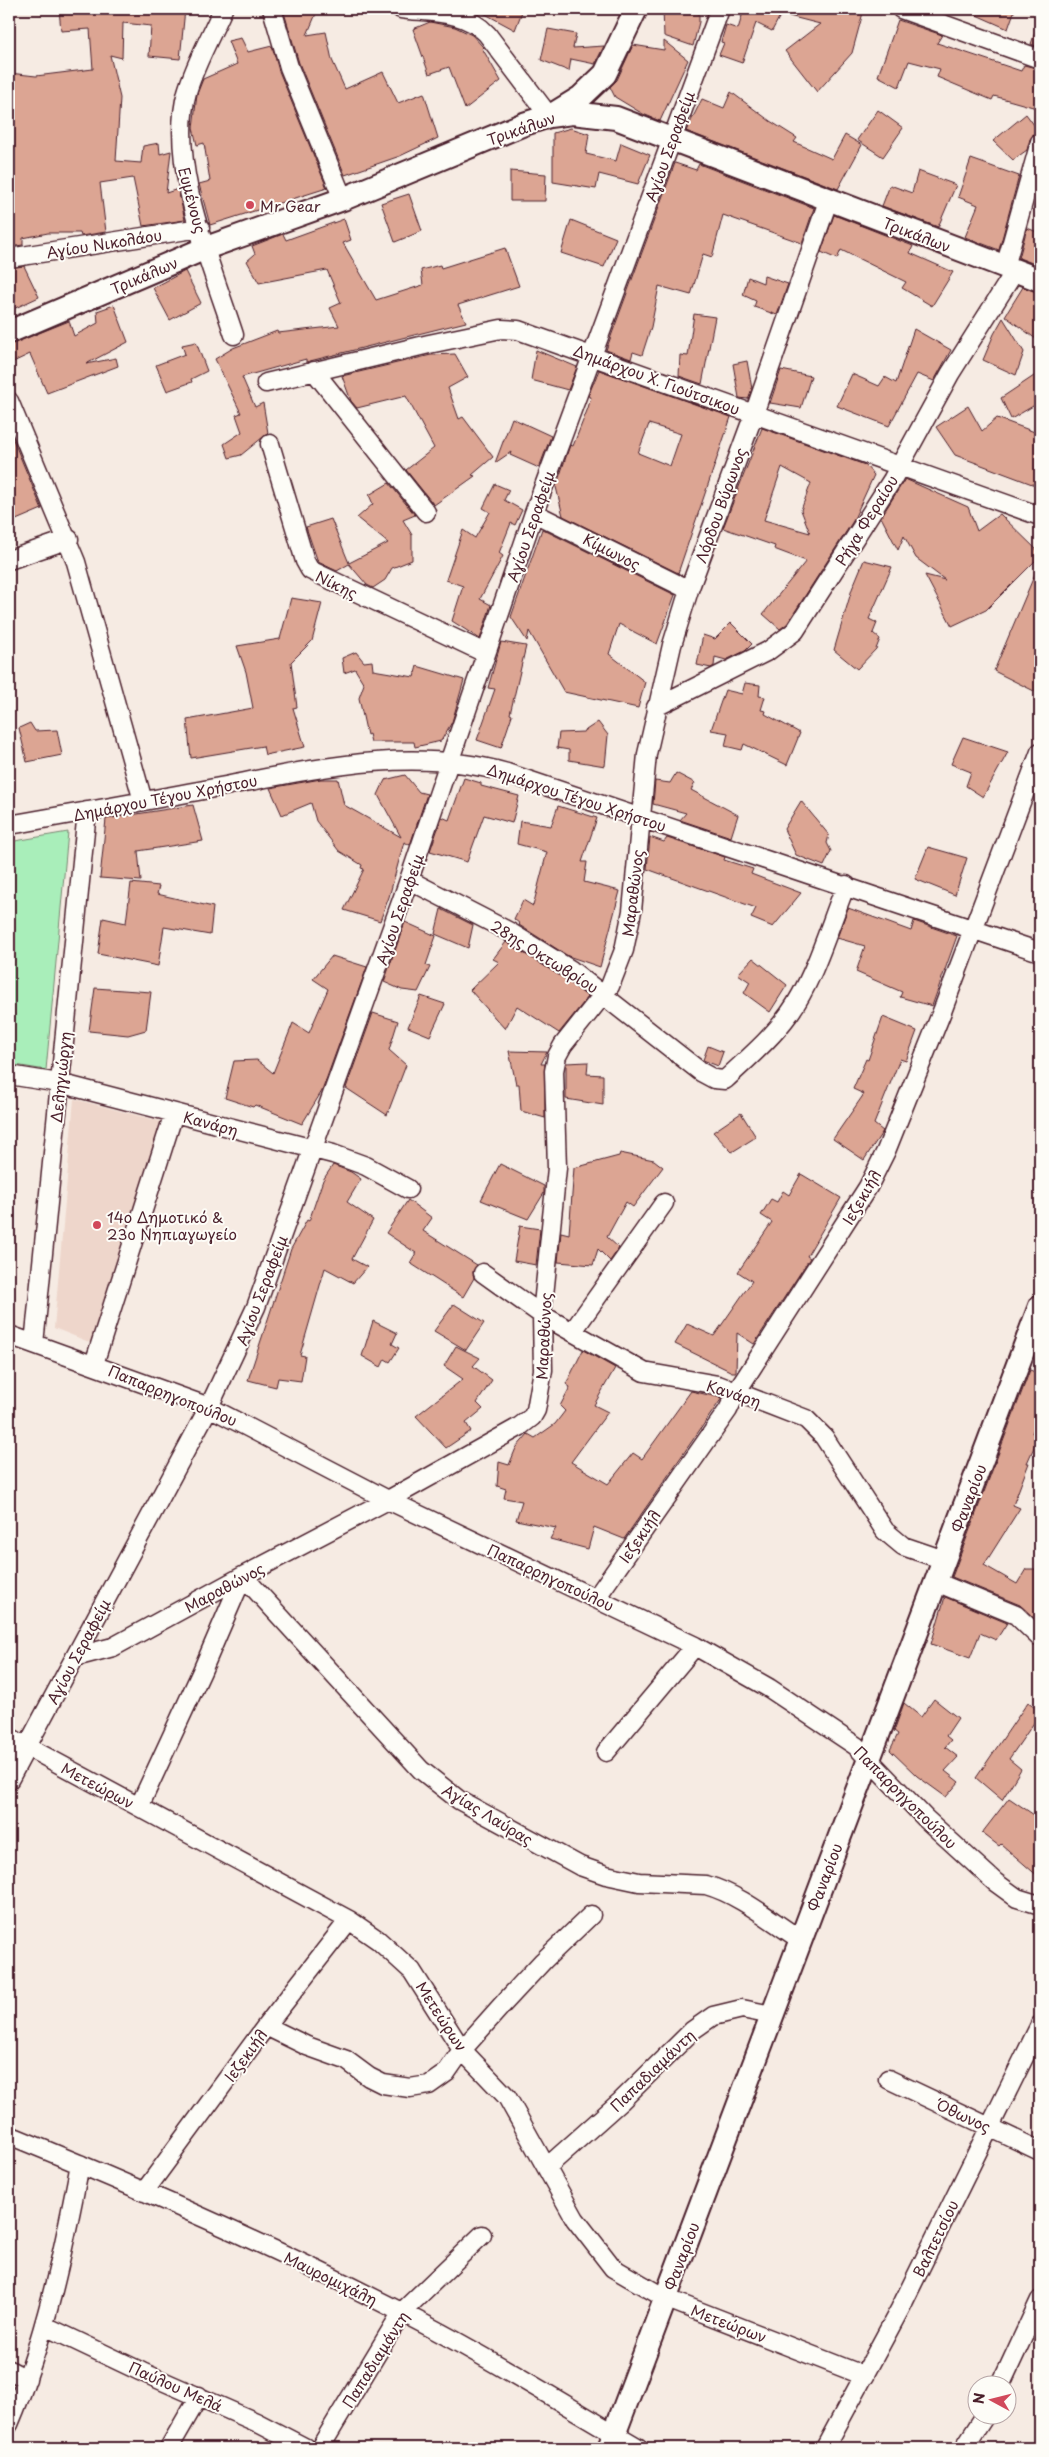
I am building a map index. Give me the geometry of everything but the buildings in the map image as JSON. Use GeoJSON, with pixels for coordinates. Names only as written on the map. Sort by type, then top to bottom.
{"type":"FeatureCollection","features":[{"type":"Feature","properties":{"kind":"main road"},"geometry":{"type":"LineString","coordinates":[[549,116],[581,97],[605,74],[636,9]]}},
{"type":"Feature","properties":{"kind":"main road"},"geometry":{"type":"LineString","coordinates":[[605,74],[608,101],[616,118]]}},
{"type":"Feature","properties":{"kind":"main road","name":"Τρικάλων"},"geometry":{"type":"LineString","coordinates":[[9,332],[203,238],[343,199],[509,130],[549,116],[578,113],[616,118],[828,201],[1040,280]]}},
{"type":"Feature","properties":{"kind":"main road","name":"Φαναρίου"},"geometry":{"type":"LineString","coordinates":[[611,2441],[1040,1306]]}},
{"type":"Feature","properties":{"kind":"street","name":"Ευμένους"},"geometry":{"type":"LineString","coordinates":[[223,9],[187,91],[184,108],[182,148],[185,175],[234,335]]}},
{"type":"Feature","properties":{"kind":"street"},"geometry":{"type":"LineString","coordinates":[[272,9],[289,67],[343,199]]}},
{"type":"Feature","properties":{"kind":"street"},"geometry":{"type":"LineString","coordinates":[[401,9],[461,17],[475,22],[487,34],[549,116]]}},
{"type":"Feature","properties":{"kind":"street","name":"Αγίου Σεραφείμ"},"geometry":{"type":"LineString","coordinates":[[9,1780],[209,1407],[256,1307],[314,1150],[409,880],[534,513],[720,9]]}},
{"type":"Feature","properties":{"kind":"street"},"geometry":{"type":"LineString","coordinates":[[901,9],[1040,59]]}},
{"type":"Feature","properties":{"kind":"street","name":"Ρήγα Φεραίου"},"geometry":{"type":"LineString","coordinates":[[656,707],[768,651],[795,631],[900,466],[1010,269],[1040,142]]}},
{"type":"Feature","properties":{"kind":"street","name":"Λόρδου Βύρωνος"},"geometry":{"type":"LineString","coordinates":[[640,818],[647,754],[656,707],[689,590],[754,414],[828,201]]}},
{"type":"Feature","properties":{"kind":"street","name":"Αγίου Νικολάου"},"geometry":{"type":"LineString","coordinates":[[9,258],[203,238]]}},
{"type":"Feature","properties":{"kind":"street","name":"Δημάρχου Χ. Γιούτσικου"},"geometry":{"type":"LineString","coordinates":[[266,383],[429,344],[509,328],[526,332],[1040,516]]}},
{"type":"Feature","properties":{"kind":"street"},"geometry":{"type":"LineString","coordinates":[[314,371],[426,512]]}},
{"type":"Feature","properties":{"kind":"street"},"geometry":{"type":"LineString","coordinates":[[9,401],[69,539],[90,606],[143,801]]}},
{"type":"Feature","properties":{"kind":"street","name":"Νίκης"},"geometry":{"type":"LineString","coordinates":[[270,444],[305,561],[310,570],[486,653]]}},
{"type":"Feature","properties":{"kind":"street","name":"Κίμωνος"},"geometry":{"type":"LineString","coordinates":[[534,513],[689,590]]}},
{"type":"Feature","properties":{"kind":"street"},"geometry":{"type":"LineString","coordinates":[[9,560],[69,539]]}},
{"type":"Feature","properties":{"kind":"street","name":"Ιεζεκιήλ"},"geometry":{"type":"LineString","coordinates":[[596,1598],[728,1410],[737,1391],[868,1187],[910,1092],[1040,752]]}},
{"type":"Feature","properties":{"kind":"street","name":"Δημάρχου Τέγου Χρήστου"},"geometry":{"type":"LineString","coordinates":[[9,825],[340,765],[419,760],[450,761],[507,773],[846,885],[1040,952]]}},
{"type":"Feature","properties":{"kind":"street","name":"Δεληγιώργη"},"geometry":{"type":"LineString","coordinates":[[34,1344],[87,811]]}},
{"type":"Feature","properties":{"kind":"street","name":"Μαραθώνος"},"geometry":{"type":"LineString","coordinates":[[75,1657],[113,1647],[242,1576],[388,1500],[520,1427],[532,1417],[538,1403],[543,1370],[542,1315],[556,1182],[554,1071],[557,1056],[563,1046],[604,994],[618,968],[630,930],[640,818]]}},
{"type":"Feature","properties":{"kind":"street","name":"28ης Οκτωβρίου"},"geometry":{"type":"LineString","coordinates":[[409,880],[508,931],[571,970],[604,994],[700,1072],[720,1081],[725,1080],[763,1045],[790,1013],[808,979],[846,885]]}},
{"type":"Feature","properties":{"kind":"street","name":"Κανάρη"},"geometry":{"type":"LineString","coordinates":[[9,1075],[59,1083],[314,1150],[366,1166],[408,1189]]}},
{"type":"Feature","properties":{"kind":"street"},"geometry":{"type":"LineString","coordinates":[[94,1364],[174,1113]]}},
{"type":"Feature","properties":{"kind":"street"},"geometry":{"type":"LineString","coordinates":[[573,1331],[664,1202]]}},
{"type":"Feature","properties":{"kind":"street","name":"Κανάρη"},"geometry":{"type":"LineString","coordinates":[[483,1273],[542,1315],[644,1372],[718,1385],[737,1391],[811,1423],[824,1437],[885,1531],[903,1546],[944,1560]]}},
{"type":"Feature","properties":{"kind":"street","name":"Παπαρρηγοπούλου"},"geometry":{"type":"LineString","coordinates":[[9,1335],[94,1364],[209,1407],[388,1500],[695,1646],[806,1712],[869,1759],[926,1819],[999,1886],[1016,1898],[1040,1905]]}},
{"type":"Feature","properties":{"kind":"street"},"geometry":{"type":"LineString","coordinates":[[139,1807],[202,1672],[242,1576]]}},
{"type":"Feature","properties":{"kind":"street","name":"Αγίας Λαύρας"},"geometry":{"type":"LineString","coordinates":[[242,1576],[420,1770],[459,1800],[574,1863],[598,1872],[639,1882],[706,1885],[717,1888],[801,1940]]}},
{"type":"Feature","properties":{"kind":"street"},"geometry":{"type":"LineString","coordinates":[[936,1582],[1016,1615],[1040,1638]]}},
{"type":"Feature","properties":{"kind":"street"},"geometry":{"type":"LineString","coordinates":[[606,1752],[695,1646]]}},
{"type":"Feature","properties":{"kind":"street","name":"Μετεώρων"},"geometry":{"type":"LineString","coordinates":[[9,1737],[349,1920],[378,1940],[412,1971],[462,2050],[507,2097],[575,2220],[608,2264],[665,2298],[865,2376]]}},
{"type":"Feature","properties":{"kind":"street"},"geometry":{"type":"LineString","coordinates":[[266,2026],[307,2046],[346,2060],[376,2081],[399,2087],[420,2087],[436,2082],[446,2073],[462,2050],[543,1961],[591,1915]]}},
{"type":"Feature","properties":{"kind":"street","name":"Ιεζεκιήλ"},"geometry":{"type":"LineString","coordinates":[[144,2192],[266,2026],[349,1920]]}},
{"type":"Feature","properties":{"kind":"street","name":"Παπαδιαμάντη"},"geometry":{"type":"LineString","coordinates":[[547,2167],[622,2101],[693,2030],[706,2021],[732,2010],[742,2009],[772,2015]]}},
{"type":"Feature","properties":{"kind":"street","name":"Βαλτετσίου"},"geometry":{"type":"LineString","coordinates":[[825,2448],[865,2376],[1040,2025]]}},
{"type":"Feature","properties":{"kind":"street","name":"Όθωνος"},"geometry":{"type":"LineString","coordinates":[[888,2079],[1040,2151]]}},
{"type":"Feature","properties":{"kind":"street","name":"Μαυρομιχάλη"},"geometry":{"type":"LineString","coordinates":[[9,2135],[80,2164],[280,2252],[402,2312],[455,2341],[611,2441],[639,2448]]}},
{"type":"Feature","properties":{"kind":"street"},"geometry":{"type":"LineString","coordinates":[[9,2424],[28,2379],[45,2326],[60,2269],[80,2164]]}},
{"type":"Feature","properties":{"kind":"street","name":"Παπαδιαμάντη"},"geometry":{"type":"LineString","coordinates":[[320,2448],[402,2312],[482,2235]]}},
{"type":"Feature","properties":{"kind":"street"},"geometry":{"type":"LineString","coordinates":[[1006,2374],[1040,2300]]}},
{"type":"Feature","properties":{"kind":"street","name":"Παύλου Μελά"},"geometry":{"type":"LineString","coordinates":[[45,2326],[264,2426],[306,2448]]}},
{"type":"Feature","properties":{"kind":"street"},"geometry":{"type":"LineString","coordinates":[[9,2370],[28,2379]]}},
{"type":"Feature","properties":{"kind":"street"},"geometry":{"type":"LineString","coordinates":[[169,2448],[198,2396]]}},
{"type":"Feature","properties":{"kind":"street"},"geometry":{"type":"LineString","coordinates":[[964,2448],[980,2424]]}},
{"type":"Feature","properties":{"kind":"shaded area","name":"14ο Δημοτικό & 23ο Νηπιαγωγείο"},"geometry":{"type":"Polygon","coordinates":[[[74,1099],[163,1122],[94,1344],[54,1328],[74,1099]]]}},
{"type":"Feature","properties":{"kind":"green space"},"geometry":{"type":"Polygon","coordinates":[[[68,832],[46,1070],[9,1064],[9,842],[68,832]]]}},
{"type":"Feature","properties":{"kind":"place","name":"Mr Gear"},"geometry":{"type":"Point","coordinates":[250,205]}},
{"type":"Feature","properties":{"kind":"place","name":"14ο Δημοτικό & 23ο Νηπιαγωγείο"},"geometry":{"type":"Point","coordinates":[97,1225]}}]}
